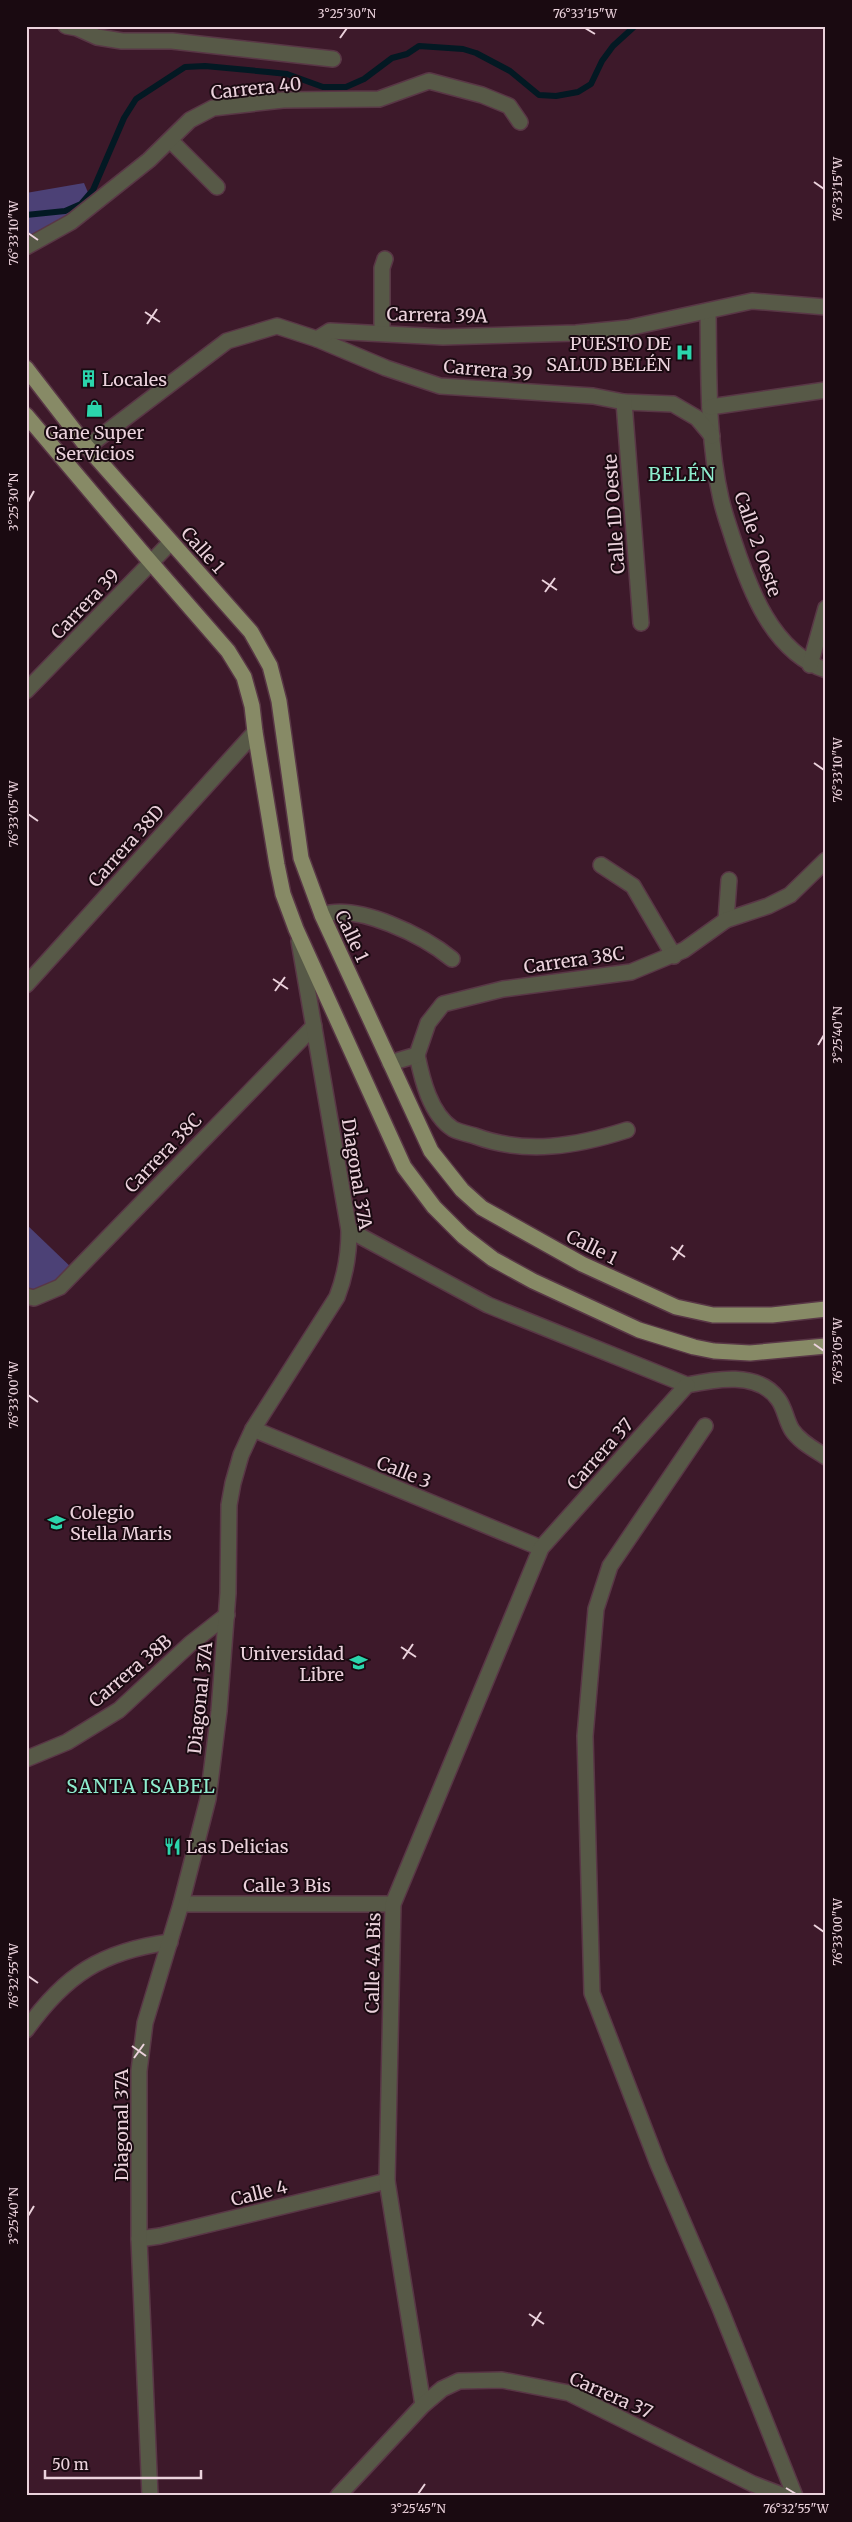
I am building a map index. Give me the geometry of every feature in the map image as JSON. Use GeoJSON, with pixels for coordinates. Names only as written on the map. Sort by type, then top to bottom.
{"type":"FeatureCollection","features":[{"type":"Feature","properties":{"kind":"main road","name":"Calle 1"},"geometry":{"type":"LineString","coordinates":[[26,368],[87,447],[251,632],[270,666],[279,701],[301,858],[322,916],[431,1150],[462,1190],[482,1208],[512,1226],[582,1264],[676,1308],[713,1314],[772,1315],[826,1309]]}},
{"type":"Feature","properties":{"kind":"main road"},"geometry":{"type":"LineString","coordinates":[[26,415],[228,651],[244,677],[252,706],[283,894],[296,929],[404,1167],[434,1207],[463,1236],[493,1259],[533,1281],[639,1330],[694,1347],[714,1351],[750,1353],[826,1346]]}},
{"type":"Feature","properties":{"kind":"street"},"geometry":{"type":"LineString","coordinates":[[66,26],[77,28],[97,37],[122,41],[172,41],[332,59]]}},
{"type":"Feature","properties":{"kind":"street","name":"Carrera 40"},"geometry":{"type":"LineString","coordinates":[[26,247],[70,222],[122,182],[190,120],[213,108],[283,100],[378,99],[429,81],[482,95],[509,106],[520,122]]}},
{"type":"Feature","properties":{"kind":"street"},"geometry":{"type":"LineString","coordinates":[[170,140],[217,187]]}},
{"type":"Feature","properties":{"kind":"street"},"geometry":{"type":"LineString","coordinates":[[382,333],[382,268],[385,259]]}},
{"type":"Feature","properties":{"kind":"street","name":"Carrera 39A"},"geometry":{"type":"LineString","coordinates":[[317,339],[330,331],[443,337],[576,333],[628,328],[752,300],[826,307]]}},
{"type":"Feature","properties":{"kind":"street","name":"Calle 2 Oeste"},"geometry":{"type":"LineString","coordinates":[[708,311],[710,407],[720,500],[746,577],[765,619],[810,665],[826,670]]}},
{"type":"Feature","properties":{"kind":"street"},"geometry":{"type":"LineString","coordinates":[[87,447],[228,341],[277,326],[317,339]]}},
{"type":"Feature","properties":{"kind":"street","name":"Carrera 39"},"geometry":{"type":"LineString","coordinates":[[317,339],[386,368],[440,386],[593,396],[624,402],[673,404],[697,418],[712,436]]}},
{"type":"Feature","properties":{"kind":"street"},"geometry":{"type":"LineString","coordinates":[[710,407],[826,390]]}},
{"type":"Feature","properties":{"kind":"street","name":"Calle 1D Oeste"},"geometry":{"type":"LineString","coordinates":[[624,402],[641,623]]}},
{"type":"Feature","properties":{"kind":"street","name":"Carrera 39"},"geometry":{"type":"LineString","coordinates":[[26,691],[171,542]]}},
{"type":"Feature","properties":{"kind":"street"},"geometry":{"type":"LineString","coordinates":[[810,665],[826,608]]}},
{"type":"Feature","properties":{"kind":"street","name":"Carrera 38D"},"geometry":{"type":"LineString","coordinates":[[26,985],[255,732]]}},
{"type":"Feature","properties":{"kind":"street","name":"Carrera 38C"},"geometry":{"type":"LineString","coordinates":[[417,1055],[428,1023],[443,1004],[504,989],[631,972],[674,956],[695,944],[726,920],[768,906],[790,895],[826,860]]}},
{"type":"Feature","properties":{"kind":"street"},"geometry":{"type":"LineString","coordinates":[[601,865],[633,886],[674,956]]}},
{"type":"Feature","properties":{"kind":"street"},"geometry":{"type":"LineString","coordinates":[[726,920],[729,880]]}},
{"type":"Feature","properties":{"kind":"street"},"geometry":{"type":"LineString","coordinates":[[322,916],[338,912],[376,920],[405,930],[452,959]]}},
{"type":"Feature","properties":{"kind":"street","name":"Diagonal 37A"},"geometry":{"type":"LineString","coordinates":[[150,2496],[139,2239],[139,2071],[145,2023],[181,1904],[208,1798],[219,1711],[226,1615],[229,1505],[241,1455],[253,1429],[337,1297],[347,1264],[349,1230],[296,929]]}},
{"type":"Feature","properties":{"kind":"street","name":"Carrera 38C"},"geometry":{"type":"LineString","coordinates":[[30,1297],[60,1287],[314,1026]]}},
{"type":"Feature","properties":{"kind":"street"},"geometry":{"type":"LineString","coordinates":[[390,1063],[417,1055],[423,1083],[437,1112],[452,1128],[491,1142],[524,1147],[570,1145],[628,1130]]}},
{"type":"Feature","properties":{"kind":"street"},"geometry":{"type":"LineString","coordinates":[[349,1230],[488,1305],[687,1385],[713,1380],[738,1379],[767,1388],[780,1400],[793,1431],[802,1441],[826,1457]]}},
{"type":"Feature","properties":{"kind":"street","name":"Carrera 37"},"geometry":{"type":"LineString","coordinates":[[541,1548],[687,1385]]}},
{"type":"Feature","properties":{"kind":"street"},"geometry":{"type":"LineString","coordinates":[[705,1426],[610,1566],[596,1609],[585,1736],[592,1993],[658,2164],[720,2308],[795,2496]]}},
{"type":"Feature","properties":{"kind":"street","name":"Calle 3"},"geometry":{"type":"LineString","coordinates":[[253,1429],[541,1548]]}},
{"type":"Feature","properties":{"kind":"street","name":"Calle 4A Bis"},"geometry":{"type":"LineString","coordinates":[[423,2405],[387,2181],[393,1904],[541,1548]]}},
{"type":"Feature","properties":{"kind":"street","name":"Carrera 38B"},"geometry":{"type":"LineString","coordinates":[[26,1759],[67,1742],[119,1710],[190,1644],[226,1615]]}},
{"type":"Feature","properties":{"kind":"street","name":"Calle 3 Bis"},"geometry":{"type":"LineString","coordinates":[[181,1904],[393,1904]]}},
{"type":"Feature","properties":{"kind":"street"},"geometry":{"type":"LineString","coordinates":[[26,2030],[47,2001],[88,1968],[110,1956],[133,1949],[170,1942]]}},
{"type":"Feature","properties":{"kind":"street","name":"Calle 4"},"geometry":{"type":"LineString","coordinates":[[139,2239],[160,2236],[387,2181]]}},
{"type":"Feature","properties":{"kind":"street","name":"Carrera 37"},"geometry":{"type":"LineString","coordinates":[[338,2496],[423,2405],[442,2389],[459,2381],[502,2380],[569,2393],[753,2484],[784,2496]]}},
{"type":"Feature","properties":{"kind":"shaded area"},"geometry":{"type":"Polygon","coordinates":[[[84,183],[92,202],[26,244],[26,193],[84,183]]]}},
{"type":"Feature","properties":{"kind":"shaded area"},"geometry":{"type":"Polygon","coordinates":[[[26,1224],[75,1271],[26,1296],[26,1224]]]}},
{"type":"Feature","properties":{"kind":"waterway"},"geometry":{"type":"LineString","coordinates":[[26,215],[65,211],[81,204],[93,190],[124,118],[136,99],[185,67],[205,66],[287,74],[323,87],[346,87],[364,79],[392,58],[407,54],[419,46],[463,49],[476,53],[510,71],[539,95],[556,96],[578,92],[591,84],[602,61],[613,46],[635,26]]}},
{"type":"Feature","properties":{"kind":"place","name":"PUESTO DE SALUD BELÉN"},"geometry":{"type":"Point","coordinates":[685,353]}},
{"type":"Feature","properties":{"kind":"place","name":"Locales"},"geometry":{"type":"Point","coordinates":[88,379]}},
{"type":"Feature","properties":{"kind":"place","name":"Gane Super Servicios"},"geometry":{"type":"Point","coordinates":[95,409]}},
{"type":"Feature","properties":{"kind":"place","name":"Colegio Stella Maris"},"geometry":{"type":"Point","coordinates":[56,1522]}},
{"type":"Feature","properties":{"kind":"place","name":"Universidad Libre"},"geometry":{"type":"Point","coordinates":[358,1663]}},
{"type":"Feature","properties":{"kind":"place","name":"Las Delicias"},"geometry":{"type":"Point","coordinates":[172,1846]}},
{"type":"Feature","properties":{"kind":"district","name":"BELÉN"},"geometry":{"type":"Point","coordinates":[682,474]}},
{"type":"Feature","properties":{"kind":"district","name":"SANTA ISABEL"},"geometry":{"type":"Point","coordinates":[141,1786]}}]}
